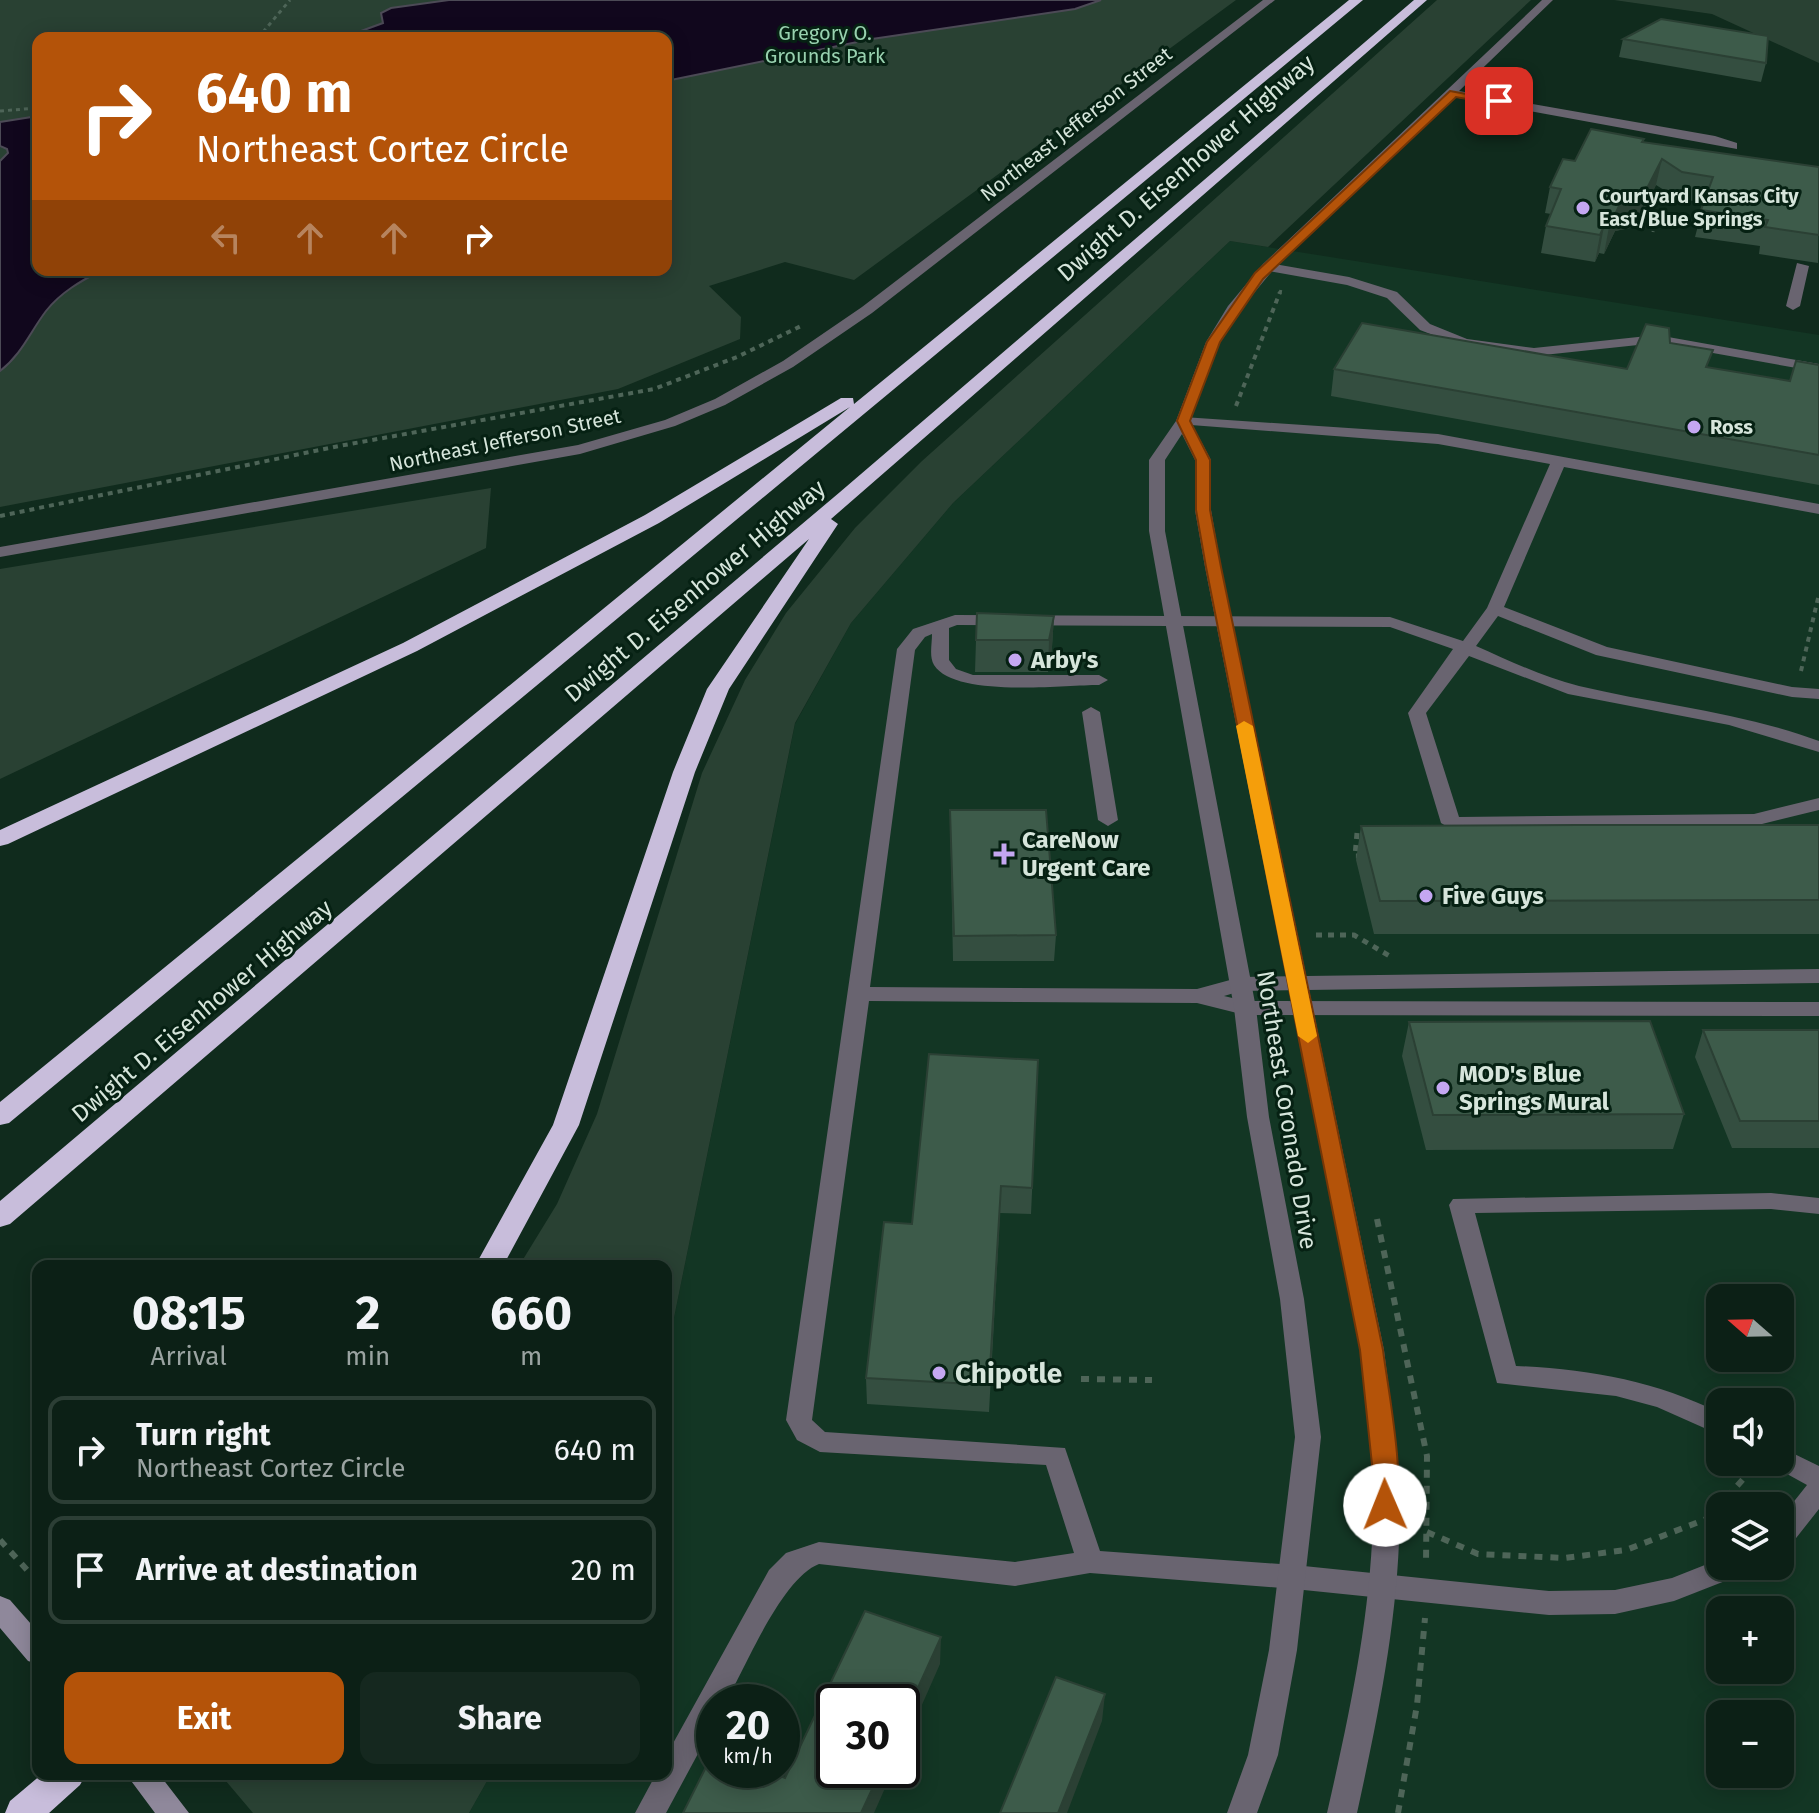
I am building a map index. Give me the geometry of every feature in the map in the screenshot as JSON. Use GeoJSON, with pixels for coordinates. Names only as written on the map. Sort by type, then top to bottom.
{"type":"FeatureCollection","features":[{"type":"Feature","properties":{"kind":"highway","name":"Dwight D. Eisenhower Highway"},"geometry":{"type":"LineString","coordinates":[[0,1116],[1357,0]]}},
{"type":"Feature","properties":{"kind":"highway","name":"Dwight D. Eisenhower Highway"},"geometry":{"type":"LineString","coordinates":[[0,1217],[847,496],[1421,0]]}},
{"type":"Feature","properties":{"kind":"highway"},"geometry":{"type":"LineString","coordinates":[[0,839],[410,647],[652,519],[917,359]]}},
{"type":"Feature","properties":{"kind":"highway"},"geometry":{"type":"LineString","coordinates":[[492,1260],[566,1125],[684,772],[718,689],[847,496]]}},
{"type":"Feature","properties":{"kind":"highway"},"geometry":{"type":"LineString","coordinates":[[23,1813],[61,1780]]}},
{"type":"Feature","properties":{"kind":"main road"},"geometry":{"type":"LineString","coordinates":[[0,1608],[32,1645]]}},
{"type":"Feature","properties":{"kind":"main road"},"geometry":{"type":"LineString","coordinates":[[146,1780],[174,1813]]}},
{"type":"Feature","properties":{"kind":"street","name":"Northeast Jefferson Street"},"geometry":{"type":"LineString","coordinates":[[0,552],[580,449],[670,423],[708,407],[788,364],[867,310],[1270,0]]}},
{"type":"Feature","properties":{"kind":"street","name":"Northeast Coronado Drive"},"geometry":{"type":"LineString","coordinates":[[1242,1813],[1263,1755],[1294,1577],[1308,1437],[1292,1299],[1258,1117],[1241,984],[1157,531],[1157,460],[1183,421],[1213,342],[1233,309],[1268,267],[1454,94],[1548,0]]}},
{"type":"Feature","properties":{"kind":"street"},"geometry":{"type":"LineString","coordinates":[[1454,94],[1715,140],[1733,146]]}},
{"type":"Feature","properties":{"kind":"street"},"geometry":{"type":"LineString","coordinates":[[1793,306],[1802,266]]}},
{"type":"Feature","properties":{"kind":"street"},"geometry":{"type":"LineString","coordinates":[[1268,267],[1349,281],[1392,295],[1425,327],[1464,343],[1534,352],[1657,339],[1819,368]]}},
{"type":"Feature","properties":{"kind":"street","name":"Northeast Coronado Drive"},"geometry":{"type":"LineString","coordinates":[[1183,421],[1203,460],[1203,510],[1224,623],[1372,1350],[1386,1478],[1383,1585],[1373,1679],[1342,1813]]}},
{"type":"Feature","properties":{"kind":"street"},"geometry":{"type":"LineString","coordinates":[[1183,421],[1419,436],[1819,509]]}},
{"type":"Feature","properties":{"kind":"street"},"geometry":{"type":"LineString","coordinates":[[1559,461],[1495,609],[1417,713],[1451,823],[1754,820],[1819,804]]}},
{"type":"Feature","properties":{"kind":"street"},"geometry":{"type":"LineString","coordinates":[[1495,609],[1602,651],[1792,692],[1819,694]]}},
{"type":"Feature","properties":{"kind":"street"},"geometry":{"type":"LineString","coordinates":[[1090,1562],[1056,1455],[820,1442],[806,1433],[799,1420],[906,649],[919,633],[941,624],[970,620],[1390,622],[1422,629],[1536,678],[1573,689],[1758,728],[1819,747]]}},
{"type":"Feature","properties":{"kind":"street"},"geometry":{"type":"LineString","coordinates":[[941,624],[940,661],[950,673],[972,680],[1099,680]]}},
{"type":"Feature","properties":{"kind":"street"},"geometry":{"type":"LineString","coordinates":[[1091,712],[1108,820]]}},
{"type":"Feature","properties":{"kind":"street"},"geometry":{"type":"LineString","coordinates":[[1197,996],[1241,984],[1819,976]]}},
{"type":"Feature","properties":{"kind":"street"},"geometry":{"type":"LineString","coordinates":[[859,994],[1197,996],[1245,1008],[1301,1009],[1819,1009]]}},
{"type":"Feature","properties":{"kind":"street"},"geometry":{"type":"LineString","coordinates":[[1706,1419],[1627,1385],[1566,1377],[1506,1376],[1461,1205],[1771,1201],[1819,1206]]}},
{"type":"Feature","properties":{"kind":"street"},"geometry":{"type":"LineString","coordinates":[[1794,1466],[1819,1479]]}},
{"type":"Feature","properties":{"kind":"street"},"geometry":{"type":"LineString","coordinates":[[1794,1521],[1819,1490]]}},
{"type":"Feature","properties":{"kind":"street"},"geometry":{"type":"LineString","coordinates":[[672,1773],[779,1578],[796,1561],[819,1553],[1015,1574],[1090,1562],[1294,1577],[1549,1603],[1615,1602],[1674,1589],[1706,1577]]}},
{"type":"Feature","properties":{"kind":"street"},"geometry":{"type":"LineString","coordinates":[[650,1813],[668,1780]]}},
{"type":"Feature","properties":{"kind":"path"},"geometry":{"type":"LineString","coordinates":[[263,32],[290,0]]}},
{"type":"Feature","properties":{"kind":"path"},"geometry":{"type":"LineString","coordinates":[[260,29],[266,29]]}},
{"type":"Feature","properties":{"kind":"path"},"geometry":{"type":"LineString","coordinates":[[0,111],[32,108]]}},
{"type":"Feature","properties":{"kind":"path"},"geometry":{"type":"LineString","coordinates":[[1649,210],[1656,218],[1653,232]]}},
{"type":"Feature","properties":{"kind":"path"},"geometry":{"type":"LineString","coordinates":[[1233,415],[1249,365],[1270,327],[1282,286]]}},
{"type":"Feature","properties":{"kind":"path"},"geometry":{"type":"LineString","coordinates":[[0,516],[353,443],[654,389],[737,357],[805,324]]}},
{"type":"Feature","properties":{"kind":"path"},"geometry":{"type":"LineString","coordinates":[[1798,684],[1819,594]]}},
{"type":"Feature","properties":{"kind":"path"},"geometry":{"type":"LineString","coordinates":[[1357,833],[1355,856],[1370,856]]}},
{"type":"Feature","properties":{"kind":"path"},"geometry":{"type":"LineString","coordinates":[[1316,935],[1354,935],[1400,963]]}},
{"type":"Feature","properties":{"kind":"path"},"geometry":{"type":"LineString","coordinates":[[1081,1379],[1152,1380]]}},
{"type":"Feature","properties":{"kind":"path"},"geometry":{"type":"LineString","coordinates":[[1427,1532],[1478,1554],[1564,1558],[1626,1550],[1709,1518],[1745,1477]]}},
{"type":"Feature","properties":{"kind":"path"},"geometry":{"type":"LineString","coordinates":[[0,1540],[32,1575]]}},
{"type":"Feature","properties":{"kind":"path"},"geometry":{"type":"LineString","coordinates":[[1398,1813],[1424,1643]]}},
{"type":"Feature","properties":{"kind":"shaded area"},"geometry":{"type":"Polygon","coordinates":[[[449,0],[1101,0],[1075,9],[872,39],[672,80],[672,32],[358,32],[383,23],[381,13],[391,8],[449,0]]]}},
{"type":"Feature","properties":{"kind":"shaded area"},"geometry":{"type":"Polygon","coordinates":[[[32,117],[32,276],[92,276],[52,304],[20,350],[0,371],[0,161],[8,153],[0,146],[0,122],[32,117]]]}},
{"type":"Feature","properties":{"kind":"shaded area"},"geometry":{"type":"Polygon","coordinates":[[[1230,241],[1819,335],[1819,1813],[469,1813],[488,1780],[672,1780],[672,1328],[795,724],[851,623],[953,503],[1230,241]]]}},
{"type":"Feature","properties":{"kind":"green space","name":"Gregory O. Grounds Park"},"geometry":{"type":"Polygon","coordinates":[[[0,0],[1236,0],[854,280],[785,262],[709,286],[741,317],[740,339],[618,389],[0,507],[0,0]]]}},
{"type":"Feature","properties":{"kind":"green space"},"geometry":{"type":"Polygon","coordinates":[[[1437,0],[1531,0],[1268,247],[1230,241],[953,503],[851,623],[795,723],[672,1328],[672,1260],[523,1260],[557,1204],[597,1114],[702,773],[745,680],[786,613],[855,528],[922,461],[1437,0]]]}},
{"type":"Feature","properties":{"kind":"green space"},"geometry":{"type":"Polygon","coordinates":[[[1614,0],[1819,0],[1819,63],[1712,14],[1614,0]]]}},
{"type":"Feature","properties":{"kind":"green space"},"geometry":{"type":"Polygon","coordinates":[[[491,488],[486,548],[0,779],[0,569],[491,488]]]}},
{"type":"Feature","properties":{"kind":"green space"},"geometry":{"type":"Polygon","coordinates":[[[225,1780],[488,1780],[469,1813],[253,1813],[225,1780]]]}},
{"type":"Feature","properties":{"kind":"building"},"geometry":{"type":"Polygon","coordinates":[[[1661,19],[1768,36],[1766,63],[1623,39],[1661,19]]]}},
{"type":"Feature","properties":{"kind":"building"},"geometry":{"type":"Polygon","coordinates":[[[1591,129],[1644,139],[1642,142],[1819,167],[1819,235],[1765,227],[1768,220],[1701,210],[1713,177],[1682,172],[1662,159],[1641,200],[1620,204],[1609,227],[1604,226],[1600,235],[1546,226],[1561,189],[1550,187],[1563,159],[1575,161],[1591,129]]]}},
{"type":"Feature","properties":{"kind":"building"},"geometry":{"type":"Polygon","coordinates":[[[1362,323],[1627,369],[1646,324],[1669,328],[1670,343],[1713,350],[1706,367],[1790,381],[1796,361],[1819,365],[1819,455],[1334,369],[1362,323]]]}},
{"type":"Feature","properties":{"kind":"building"},"geometry":{"type":"Polygon","coordinates":[[[977,613],[1054,616],[1049,640],[976,640],[977,613]]]}},
{"type":"Feature","properties":{"kind":"building"},"geometry":{"type":"Polygon","coordinates":[[[950,810],[1046,810],[1056,935],[954,936],[950,810]]]}},
{"type":"Feature","properties":{"kind":"building"},"geometry":{"type":"Polygon","coordinates":[[[1819,825],[1819,900],[1380,901],[1361,826],[1819,825]]]}},
{"type":"Feature","properties":{"kind":"building"},"geometry":{"type":"Polygon","coordinates":[[[1650,1021],[1684,1114],[1433,1115],[1409,1022],[1650,1021]]]}},
{"type":"Feature","properties":{"kind":"building"},"geometry":{"type":"Polygon","coordinates":[[[1703,1030],[1819,1030],[1819,1121],[1740,1121],[1703,1030]]]}},
{"type":"Feature","properties":{"kind":"building"},"geometry":{"type":"Polygon","coordinates":[[[929,1054],[1038,1060],[1032,1188],[1001,1186],[989,1385],[866,1378],[884,1222],[912,1224],[929,1054]]]}},
{"type":"Feature","properties":{"kind":"building"},"geometry":{"type":"Polygon","coordinates":[[[865,1611],[941,1637],[920,1684],[830,1684],[865,1611]]]}},
{"type":"Feature","properties":{"kind":"building"},"geometry":{"type":"Polygon","coordinates":[[[1056,1677],[1105,1694],[1058,1813],[1000,1813],[1056,1677]]]}},
{"type":"Feature","properties":{"kind":"building"},"geometry":{"type":"Polygon","coordinates":[[[816,1713],[816,1788],[873,1788],[861,1813],[683,1813],[696,1787],[800,1788],[800,1747],[816,1713]]]}},
{"type":"Feature","properties":{"kind":"slow traffic"},"geometry":{"type":"LineString","coordinates":[[1244,726],[1308,1036]]}},
{"type":"Feature","properties":{"kind":"place","name":"Courtyard Kansas City East/Blue Springs"},"geometry":{"type":"Point","coordinates":[1583,208]}},
{"type":"Feature","properties":{"kind":"place","name":"Ross"},"geometry":{"type":"Point","coordinates":[1694,427]}},
{"type":"Feature","properties":{"kind":"place","name":"Arby's"},"geometry":{"type":"Point","coordinates":[1015,660]}},
{"type":"Feature","properties":{"kind":"place","name":"CareNow Urgent Care"},"geometry":{"type":"Point","coordinates":[1004,854]}},
{"type":"Feature","properties":{"kind":"place","name":"Five Guys"},"geometry":{"type":"Point","coordinates":[1426,896]}},
{"type":"Feature","properties":{"kind":"place","name":"MOD's Blue Springs Mural"},"geometry":{"type":"Point","coordinates":[1443,1088]}},
{"type":"Feature","properties":{"kind":"place","name":"Chipotle"},"geometry":{"type":"Point","coordinates":[939,1373]}},
{"type":"Feature","properties":{"kind":"route"},"geometry":{"type":"LineString","coordinates":[[1385,1505],[1386,1478],[1372,1350],[1213,567],[1203,510],[1203,460],[1183,421],[1213,342],[1233,309],[1259,276],[1454,94],[1499,101]]}}]}
